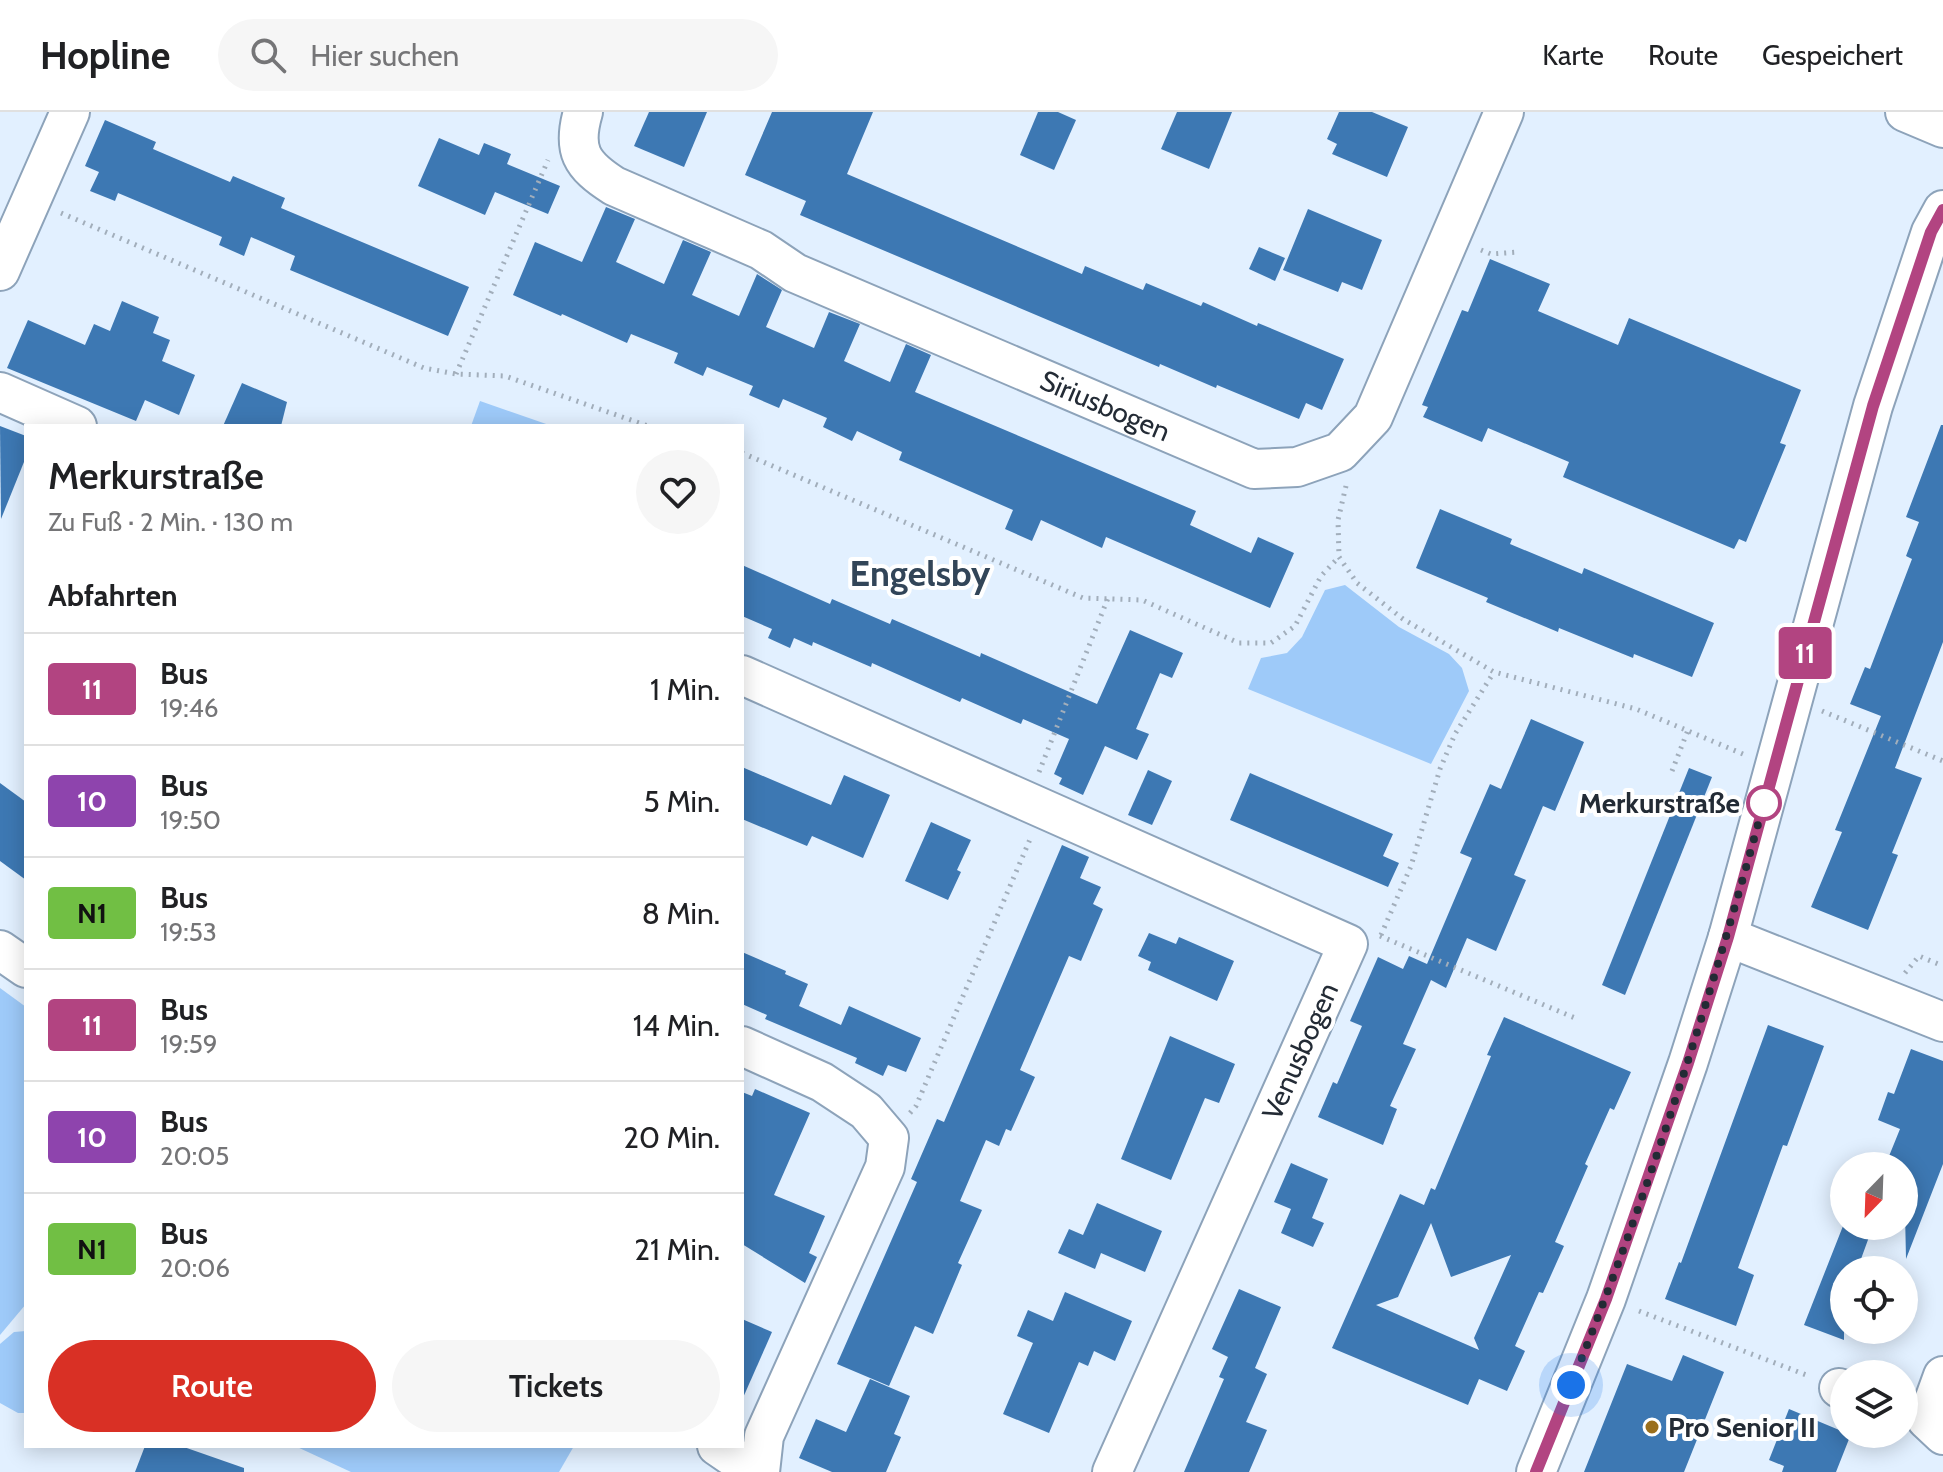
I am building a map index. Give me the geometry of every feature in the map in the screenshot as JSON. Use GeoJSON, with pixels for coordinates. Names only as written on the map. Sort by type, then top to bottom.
{"type":"FeatureCollection","features":[{"type":"Feature","properties":{"kind":"street"},"geometry":{"type":"LineString","coordinates":[[0,271],[70,112]]}},
{"type":"Feature","properties":{"kind":"street"},"geometry":{"type":"LineString","coordinates":[[581,155],[576,135],[583,112]]}},
{"type":"Feature","properties":{"kind":"street","name":"Siriusbogen"},"geometry":{"type":"LineString","coordinates":[[581,155],[593,172],[614,186],[761,250],[810,279],[1254,469],[1297,467],[1340,452],[1373,417],[1504,112]]}},
{"type":"Feature","properties":{"kind":"street"},"geometry":{"type":"LineString","coordinates":[[1905,112],[1943,128]]}},
{"type":"Feature","properties":{"kind":"street"},"geometry":{"type":"LineString","coordinates":[[1536,1472],[1606,1299],[1688,1063],[1728,937],[1873,406],[1931,232],[1943,210]]}},
{"type":"Feature","properties":{"kind":"street"},"geometry":{"type":"LineString","coordinates":[[0,392],[72,424]]}},
{"type":"Feature","properties":{"kind":"street"},"geometry":{"type":"LineString","coordinates":[[744,676],[1034,806],[1365,940]]}},
{"type":"Feature","properties":{"kind":"street"},"geometry":{"type":"LineString","coordinates":[[1728,937],[1943,1022]]}},
{"type":"Feature","properties":{"kind":"street","name":"Venusbogen"},"geometry":{"type":"LineString","coordinates":[[1112,1472],[1365,940]]}},
{"type":"Feature","properties":{"kind":"street"},"geometry":{"type":"LineString","coordinates":[[0,950],[24,967]]}},
{"type":"Feature","properties":{"kind":"street"},"geometry":{"type":"LineString","coordinates":[[720,1448],[757,1472],[764,1436],[885,1167],[889,1138],[866,1111],[822,1082],[744,1047]]}},
{"type":"Feature","properties":{"kind":"street"},"geometry":{"type":"LineString","coordinates":[[1925,1422],[1943,1376]]}},
{"type":"Feature","properties":{"kind":"path"},"geometry":{"type":"LineString","coordinates":[[456,374],[548,160],[581,155]]}},
{"type":"Feature","properties":{"kind":"path"},"geometry":{"type":"LineString","coordinates":[[27,209],[59,212],[424,368],[456,374],[505,376],[642,424]]}},
{"type":"Feature","properties":{"kind":"path"},"geometry":{"type":"LineString","coordinates":[[744,454],[1083,598],[1142,600],[1239,643],[1271,643],[1295,626],[1321,576],[1339,557]]}},
{"type":"Feature","properties":{"kind":"path"},"geometry":{"type":"LineString","coordinates":[[1349,477],[1338,520],[1339,557],[1357,583],[1403,619],[1494,672],[1636,709],[1774,766]]}},
{"type":"Feature","properties":{"kind":"path"},"geometry":{"type":"LineString","coordinates":[[889,1138],[916,1106],[1031,836],[1037,775],[1108,598]]}},
{"type":"Feature","properties":{"kind":"path"},"geometry":{"type":"LineString","coordinates":[[1494,672],[1455,734],[1440,769],[1411,866],[1365,940],[1575,1018]]}},
{"type":"Feature","properties":{"kind":"path"},"geometry":{"type":"LineString","coordinates":[[1792,698],[1943,761]]}},
{"type":"Feature","properties":{"kind":"path"},"geometry":{"type":"LineString","coordinates":[[1672,771],[1688,730]]}},
{"type":"Feature","properties":{"kind":"path"},"geometry":{"type":"LineString","coordinates":[[1606,1299],[1830,1384]]}},
{"type":"Feature","properties":{"kind":"shaded area"},"geometry":{"type":"Polygon","coordinates":[[[480,401],[546,424],[472,424],[480,401]]]}},
{"type":"Feature","properties":{"kind":"shaded area"},"geometry":{"type":"Polygon","coordinates":[[[1345,585],[1399,627],[1449,654],[1462,668],[1469,691],[1431,764],[1248,689],[1261,658],[1287,653],[1302,637],[1325,590],[1345,585]]]}},
{"type":"Feature","properties":{"kind":"shaded area"},"geometry":{"type":"Polygon","coordinates":[[[0,988],[24,1006],[24,1306],[0,1335],[0,988]]]}},
{"type":"Feature","properties":{"kind":"shaded area"},"geometry":{"type":"Polygon","coordinates":[[[24,1331],[24,1413],[0,1403],[0,1344],[14,1332],[24,1331]]]}},
{"type":"Feature","properties":{"kind":"shaded area"},"geometry":{"type":"Polygon","coordinates":[[[299,1448],[573,1448],[559,1472],[351,1472],[299,1448]]]}},
{"type":"Feature","properties":{"kind":"building"},"geometry":{"type":"Polygon","coordinates":[[[649,112],[707,112],[684,167],[634,146],[649,112]]]}},
{"type":"Feature","properties":{"kind":"building"},"geometry":{"type":"Polygon","coordinates":[[[772,112],[873,112],[847,174],[1082,274],[1085,266],[1143,290],[1146,283],[1201,306],[1203,302],[1257,326],[1258,323],[1344,359],[1322,410],[1306,403],[1299,419],[1217,385],[1216,388],[1160,364],[1159,367],[800,215],[806,201],[745,175],[772,112]]]}},
{"type":"Feature","properties":{"kind":"building"},"geometry":{"type":"Polygon","coordinates":[[[1038,112],[1058,112],[1076,120],[1054,170],[1020,155],[1038,112]]]}},
{"type":"Feature","properties":{"kind":"building"},"geometry":{"type":"Polygon","coordinates":[[[1177,112],[1232,112],[1209,169],[1161,149],[1177,112]]]}},
{"type":"Feature","properties":{"kind":"building"},"geometry":{"type":"Polygon","coordinates":[[[1339,112],[1372,112],[1408,127],[1387,177],[1332,154],[1337,144],[1327,139],[1339,112]]]}},
{"type":"Feature","properties":{"kind":"building"},"geometry":{"type":"Polygon","coordinates":[[[105,120],[156,142],[153,149],[230,182],[233,176],[285,198],[281,208],[469,287],[448,336],[290,270],[295,256],[251,237],[244,256],[219,245],[222,237],[149,206],[118,193],[115,201],[90,191],[99,172],[85,166],[105,120]]]}},
{"type":"Feature","properties":{"kind":"building"},"geometry":{"type":"Polygon","coordinates":[[[439,138],[479,155],[484,143],[511,154],[507,164],[560,186],[548,214],[495,192],[485,215],[418,186],[439,138]]]}},
{"type":"Feature","properties":{"kind":"building"},"geometry":{"type":"Polygon","coordinates":[[[606,207],[635,219],[616,262],[664,284],[683,240],[711,252],[692,295],[739,316],[757,274],[782,290],[766,327],[814,348],[829,312],[860,324],[844,361],[890,382],[906,344],[931,355],[915,392],[1196,511],[1190,525],[1251,553],[1258,537],[1294,553],[1270,608],[1106,537],[1102,548],[1041,520],[1032,541],[1005,529],[1013,510],[899,460],[902,452],[857,431],[852,441],[823,427],[827,418],[783,399],[779,408],[749,395],[753,386],[707,367],[703,376],[674,363],[678,353],[631,334],[627,343],[513,295],[535,242],[582,262],[606,207]]]}},
{"type":"Feature","properties":{"kind":"building"},"geometry":{"type":"Polygon","coordinates":[[[1308,209],[1382,240],[1362,290],[1342,282],[1338,292],[1283,270],[1308,209]]]}},
{"type":"Feature","properties":{"kind":"building"},"geometry":{"type":"Polygon","coordinates":[[[1259,247],[1285,258],[1275,281],[1249,269],[1259,247]]]}},
{"type":"Feature","properties":{"kind":"building"},"geometry":{"type":"Polygon","coordinates":[[[1490,259],[1550,284],[1538,311],[1618,345],[1629,318],[1801,390],[1780,443],[1786,445],[1746,542],[1739,539],[1734,549],[1563,477],[1569,462],[1488,428],[1482,442],[1423,417],[1428,407],[1422,405],[1462,310],[1468,312],[1490,259]]]}},
{"type":"Feature","properties":{"kind":"building"},"geometry":{"type":"Polygon","coordinates":[[[122,301],[159,317],[153,333],[170,340],[162,361],[195,375],[179,415],[145,400],[136,421],[7,368],[28,320],[85,345],[94,324],[110,331],[122,301]]]}},
{"type":"Feature","properties":{"kind":"building"},"geometry":{"type":"Polygon","coordinates":[[[242,383],[287,402],[282,424],[224,424],[242,383]]]}},
{"type":"Feature","properties":{"kind":"building"},"geometry":{"type":"Polygon","coordinates":[[[1941,425],[1943,642],[1895,768],[1922,778],[1892,853],[1898,855],[1868,930],[1811,907],[1842,832],[1835,830],[1881,716],[1850,704],[1865,667],[1870,669],[1912,559],[1906,556],[1919,522],[1906,517],[1941,425]]]}},
{"type":"Feature","properties":{"kind":"building"},"geometry":{"type":"Polygon","coordinates":[[[0,426],[24,435],[24,462],[1,519],[0,426]]]}},
{"type":"Feature","properties":{"kind":"building"},"geometry":{"type":"Polygon","coordinates":[[[1440,509],[1512,539],[1510,544],[1582,574],[1584,568],[1714,623],[1692,677],[1634,654],[1633,658],[1559,628],[1558,632],[1416,568],[1440,509]]]}},
{"type":"Feature","properties":{"kind":"building"},"geometry":{"type":"Polygon","coordinates":[[[744,566],[830,604],[832,599],[890,624],[892,619],[980,657],[981,653],[1097,704],[1130,630],[1183,653],[1172,678],[1160,673],[1136,729],[1149,734],[1137,760],[1105,746],[1083,795],[1059,784],[1062,778],[1054,774],[1069,739],[1023,719],[1021,724],[962,698],[960,702],[872,663],[871,667],[813,642],[812,646],[794,638],[790,648],[768,638],[772,629],[744,617],[744,566]]]}},
{"type":"Feature","properties":{"kind":"building"},"geometry":{"type":"Polygon","coordinates":[[[1531,719],[1584,742],[1555,811],[1543,806],[1514,875],[1526,880],[1496,951],[1467,938],[1446,988],[1431,980],[1403,1044],[1416,1049],[1390,1106],[1397,1109],[1383,1145],[1318,1117],[1333,1082],[1337,1084],[1362,1026],[1350,1021],[1378,957],[1403,969],[1409,956],[1427,964],[1472,858],[1460,853],[1490,784],[1501,789],[1531,719]]]}},
{"type":"Feature","properties":{"kind":"building"},"geometry":{"type":"Polygon","coordinates":[[[744,768],[831,805],[844,775],[890,795],[863,858],[812,836],[807,846],[744,820],[744,768]]]}},
{"type":"Feature","properties":{"kind":"building"},"geometry":{"type":"Polygon","coordinates":[[[1689,768],[1712,777],[1625,995],[1602,985],[1689,768]]]}},
{"type":"Feature","properties":{"kind":"building"},"geometry":{"type":"Polygon","coordinates":[[[1148,770],[1172,781],[1152,825],[1128,815],[1148,770]]]}},
{"type":"Feature","properties":{"kind":"building"},"geometry":{"type":"Polygon","coordinates":[[[1250,773],[1393,834],[1383,856],[1399,863],[1388,887],[1230,820],[1250,773]]]}},
{"type":"Feature","properties":{"kind":"building"},"geometry":{"type":"Polygon","coordinates":[[[0,783],[24,801],[24,879],[0,861],[0,783]]]}},
{"type":"Feature","properties":{"kind":"building"},"geometry":{"type":"Polygon","coordinates":[[[931,822],[971,840],[948,900],[905,881],[931,822]]]}},
{"type":"Feature","properties":{"kind":"building"},"geometry":{"type":"Polygon","coordinates":[[[1062,845],[1089,857],[1080,878],[1101,887],[1093,904],[1103,909],[1081,961],[1069,956],[1020,1070],[1035,1077],[1011,1131],[1006,1129],[999,1146],[986,1140],[960,1201],[982,1210],[958,1263],[962,1265],[933,1334],[915,1326],[889,1386],[837,1364],[917,1182],[911,1179],[937,1119],[944,1122],[1062,845]]]}},
{"type":"Feature","properties":{"kind":"building"},"geometry":{"type":"Polygon","coordinates":[[[1149,933],[1176,944],[1179,937],[1234,961],[1217,1001],[1148,970],[1151,962],[1138,956],[1149,933]]]}},
{"type":"Feature","properties":{"kind":"building"},"geometry":{"type":"Polygon","coordinates":[[[744,953],[808,984],[799,1006],[841,1025],[849,1006],[921,1038],[906,1072],[888,1065],[883,1076],[855,1063],[857,1058],[765,1019],[767,1015],[744,1005],[744,953]]]}},
{"type":"Feature","properties":{"kind":"building"},"geometry":{"type":"Polygon","coordinates":[[[1504,1017],[1631,1072],[1614,1110],[1610,1108],[1585,1164],[1588,1166],[1555,1242],[1564,1246],[1515,1346],[1525,1351],[1507,1391],[1479,1379],[1468,1405],[1332,1348],[1400,1194],[1424,1205],[1431,1188],[1435,1190],[1491,1056],[1487,1055],[1504,1017]],[[1431,1223],[1398,1297],[1376,1305],[1479,1350],[1474,1338],[1511,1255],[1451,1277],[1431,1223]]]}},
{"type":"Feature","properties":{"kind":"building"},"geometry":{"type":"Polygon","coordinates":[[[1768,1025],[1824,1046],[1787,1146],[1783,1145],[1738,1268],[1754,1275],[1736,1326],[1665,1299],[1768,1025]]]}},
{"type":"Feature","properties":{"kind":"building"},"geometry":{"type":"Polygon","coordinates":[[[1170,1036],[1235,1064],[1219,1103],[1205,1098],[1171,1180],[1121,1159],[1170,1036]]]}},
{"type":"Feature","properties":{"kind":"building"},"geometry":{"type":"Polygon","coordinates":[[[1911,1049],[1943,1061],[1943,1164],[1918,1228],[1918,1152],[1891,1152],[1900,1129],[1878,1120],[1888,1092],[1894,1094],[1911,1049]]]}},
{"type":"Feature","properties":{"kind":"building"},"geometry":{"type":"Polygon","coordinates":[[[755,1089],[810,1113],[774,1195],[825,1216],[809,1253],[817,1257],[805,1283],[744,1245],[744,1093],[752,1096],[755,1089]]]}},
{"type":"Feature","properties":{"kind":"building"},"geometry":{"type":"Polygon","coordinates":[[[1291,1163],[1328,1179],[1312,1218],[1324,1223],[1313,1247],[1281,1233],[1291,1209],[1274,1202],[1291,1163]]]}},
{"type":"Feature","properties":{"kind":"building"},"geometry":{"type":"Polygon","coordinates":[[[1097,1203],[1162,1231],[1145,1272],[1101,1253],[1095,1269],[1058,1253],[1069,1229],[1083,1235],[1097,1203]]]}},
{"type":"Feature","properties":{"kind":"building"},"geometry":{"type":"Polygon","coordinates":[[[1837,1240],[1868,1240],[1862,1256],[1831,1256],[1837,1240]]]}},
{"type":"Feature","properties":{"kind":"building"},"geometry":{"type":"Polygon","coordinates":[[[1906,1240],[1913,1240],[1907,1256],[1906,1240]]]}},
{"type":"Feature","properties":{"kind":"building"},"geometry":{"type":"Polygon","coordinates":[[[1830,1259],[1830,1335],[1804,1325],[1830,1259]]]}},
{"type":"Feature","properties":{"kind":"building"},"geometry":{"type":"Polygon","coordinates":[[[1239,1289],[1281,1307],[1255,1368],[1267,1374],[1246,1422],[1267,1430],[1249,1472],[1184,1472],[1224,1379],[1219,1377],[1228,1357],[1212,1349],[1239,1289]]]}},
{"type":"Feature","properties":{"kind":"building"},"geometry":{"type":"Polygon","coordinates":[[[1065,1292],[1132,1321],[1115,1361],[1094,1351],[1088,1366],[1079,1362],[1049,1433],[1003,1414],[1033,1343],[1017,1336],[1028,1310],[1053,1321],[1065,1292]]]}},
{"type":"Feature","properties":{"kind":"building"},"geometry":{"type":"Polygon","coordinates":[[[744,1320],[772,1332],[744,1395],[744,1320]]]}},
{"type":"Feature","properties":{"kind":"building","name":"Pro Senior II"},"geometry":{"type":"Polygon","coordinates":[[[1683,1355],[1724,1372],[1684,1472],[1584,1472],[1627,1364],[1672,1381],[1683,1355]]]}},
{"type":"Feature","properties":{"kind":"building"},"geometry":{"type":"Polygon","coordinates":[[[870,1379],[910,1396],[894,1434],[901,1437],[886,1472],[832,1472],[799,1458],[816,1419],[846,1432],[870,1379]]]}},
{"type":"Feature","properties":{"kind":"building"},"geometry":{"type":"Polygon","coordinates":[[[1789,1409],[1830,1426],[1830,1448],[1845,1448],[1836,1472],[1782,1472],[1784,1466],[1769,1460],[1789,1409]]]}},
{"type":"Feature","properties":{"kind":"building"},"geometry":{"type":"Polygon","coordinates":[[[144,1448],[187,1448],[244,1468],[244,1472],[135,1472],[144,1448]]]}},
{"type":"Feature","properties":{"kind":"bus line","name":"11"},"geometry":{"type":"LineString","coordinates":[[1536,1472],[1606,1299],[1688,1063],[1728,937],[1873,406],[1931,232],[1943,210]]}},
{"type":"Feature","properties":{"kind":"place","name":"Merkurstraße"},"geometry":{"type":"Point","coordinates":[1764,803]}},
{"type":"Feature","properties":{"kind":"place","name":"Pro Senior II"},"geometry":{"type":"Point","coordinates":[1652,1427]}},
{"type":"Feature","properties":{"kind":"district","name":"Engelsby"},"geometry":{"type":"Point","coordinates":[920,573]}},
{"type":"Feature","properties":{"kind":"route"},"geometry":{"type":"LineString","coordinates":[[1571,1385],[1606,1299],[1688,1063],[1728,937],[1766,795],[1764,803]]}}]}
